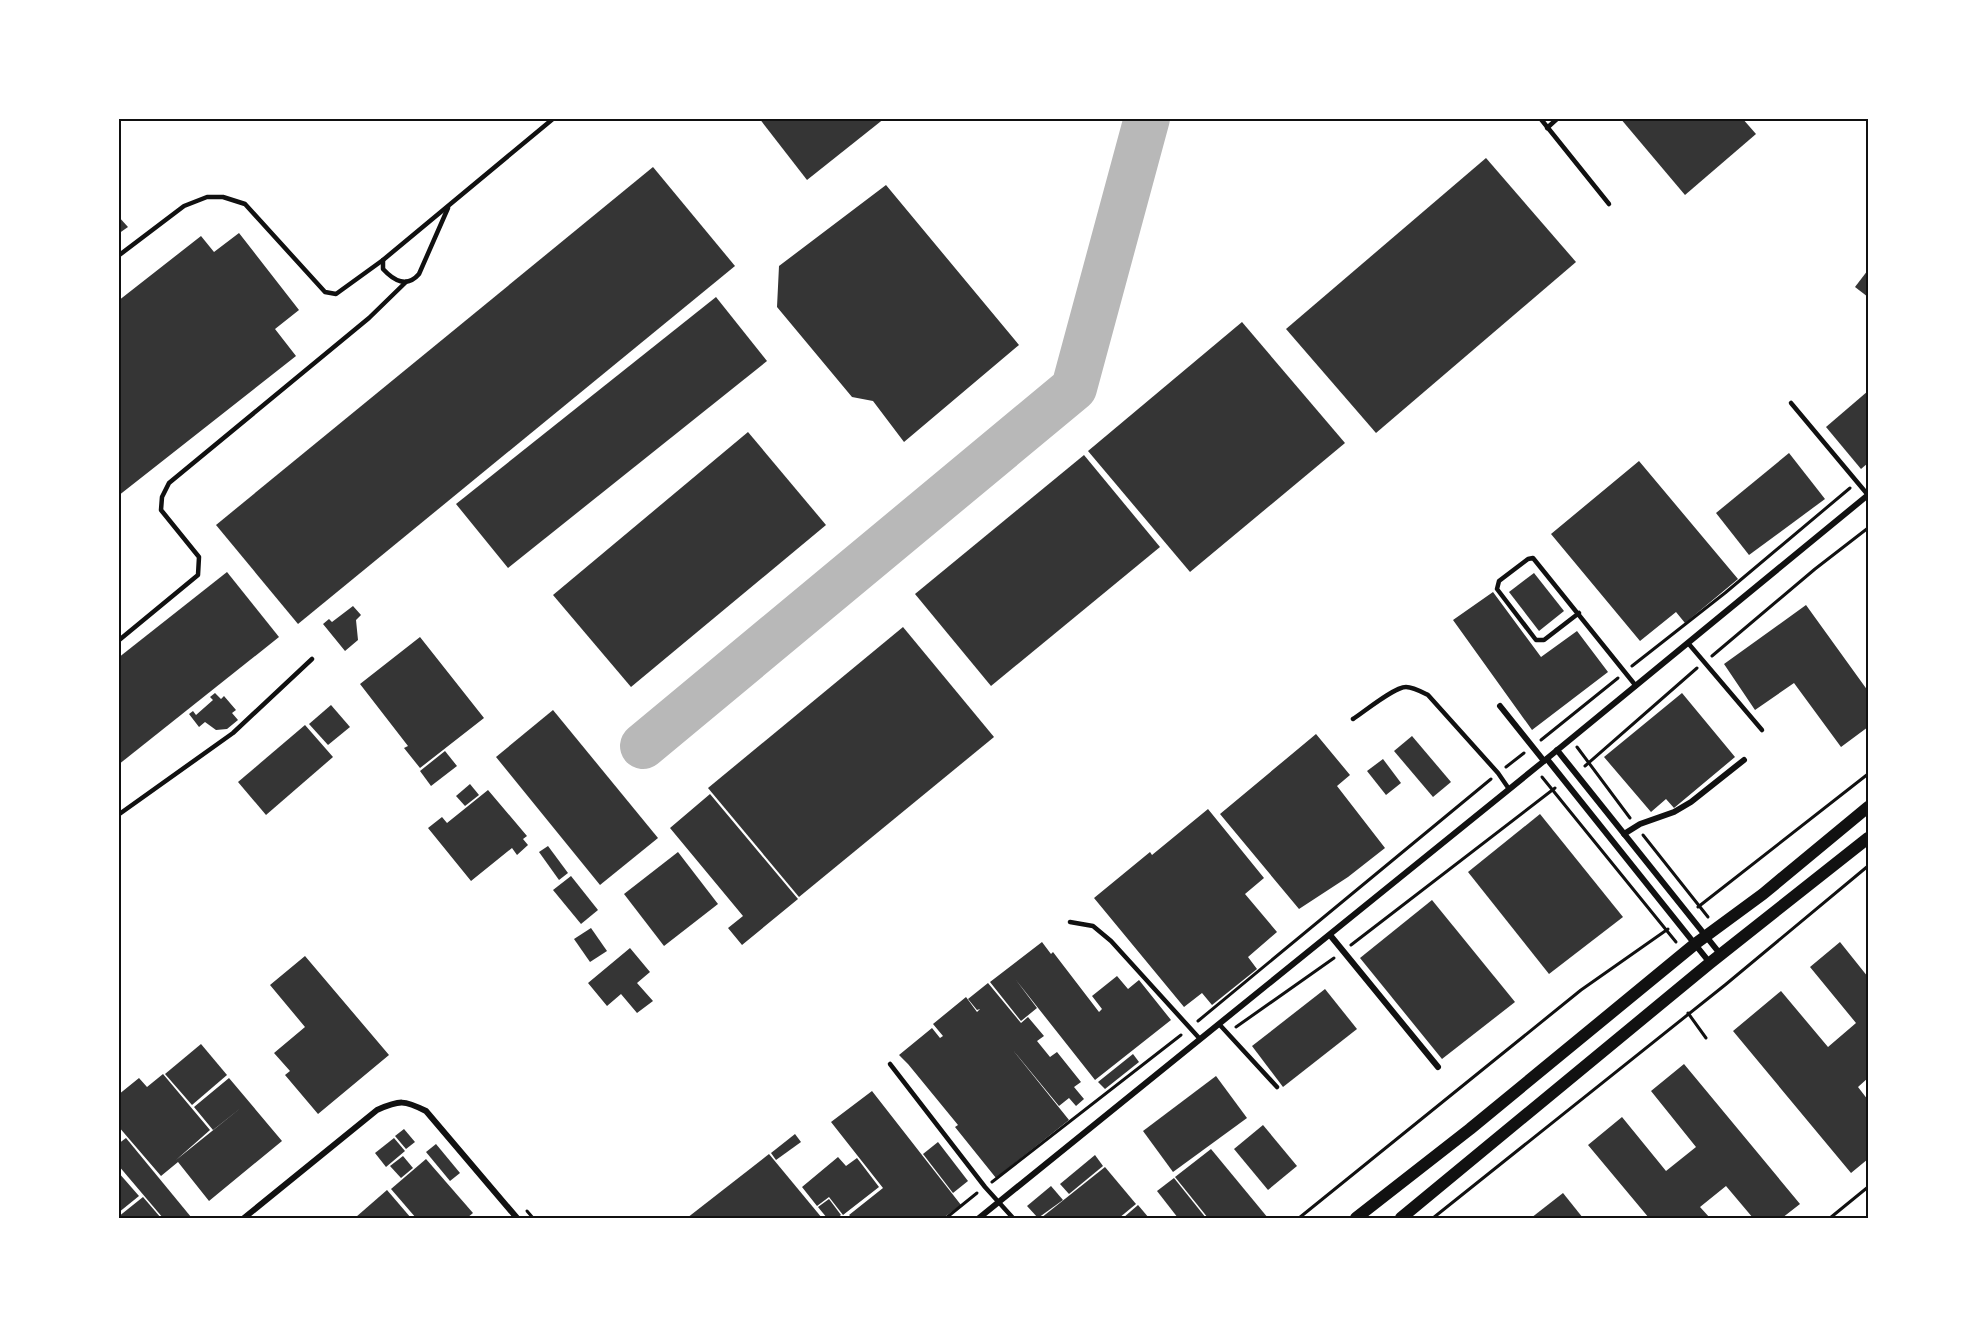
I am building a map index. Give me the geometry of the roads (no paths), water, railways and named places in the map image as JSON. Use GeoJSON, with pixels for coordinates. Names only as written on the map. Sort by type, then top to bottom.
{"type":"FeatureCollection","features":[{"type":"Feature","properties":{"kind":"main road"},"geometry":{"type":"LineString","coordinates":[[1356,1218],[1470,1129],[1685,952],[1762,894],[1869,807]]}},
{"type":"Feature","properties":{"kind":"main road"},"geometry":{"type":"LineString","coordinates":[[1401,1218],[1710,963],[1869,838]]}},
{"type":"Feature","properties":{"kind":"street"},"geometry":{"type":"LineString","coordinates":[[979,1218],[1546,760],[1868,495]]}},
{"type":"Feature","properties":{"kind":"street"},"geometry":{"type":"LineString","coordinates":[[1500,706],[1533,747],[1564,780],[1710,963]]}},
{"type":"Feature","properties":{"kind":"street"},"geometry":{"type":"LineString","coordinates":[[1557,750],[1721,955]]}},
{"type":"Feature","properties":{"kind":"street"},"geometry":{"type":"LineString","coordinates":[[1624,834],[1640,824],[1674,812],[1691,802],[1744,760]]}},
{"type":"Feature","properties":{"kind":"street"},"geometry":{"type":"LineString","coordinates":[[1330,935],[1438,1067]]}},
{"type":"Feature","properties":{"kind":"street"},"geometry":{"type":"LineString","coordinates":[[244,1218],[377,1110],[392,1103],[407,1102],[426,1111],[517,1218]]}},
{"type":"Feature","properties":{"kind":"lane"},"geometry":{"type":"LineString","coordinates":[[118,256],[184,206],[207,197],[224,197],[245,204],[325,292],[330,295],[336,294],[383,260],[554,118]]}},
{"type":"Feature","properties":{"kind":"lane"},"geometry":{"type":"LineString","coordinates":[[1540,118],[1609,204]]}},
{"type":"Feature","properties":{"kind":"lane"},"geometry":{"type":"LineString","coordinates":[[1547,128],[1558,118]]}},
{"type":"Feature","properties":{"kind":"lane"},"geometry":{"type":"LineString","coordinates":[[118,641],[198,575],[199,556],[161,510],[162,496],[169,483],[369,318],[406,282],[414,279],[419,274],[449,206]]}},
{"type":"Feature","properties":{"kind":"lane"},"geometry":{"type":"LineString","coordinates":[[383,260],[383,269],[388,274],[396,280],[406,282]]}},
{"type":"Feature","properties":{"kind":"lane"},"geometry":{"type":"LineString","coordinates":[[1791,403],[1868,495]]}},
{"type":"Feature","properties":{"kind":"lane"},"geometry":{"type":"LineString","coordinates":[[1579,613],[1544,640],[1536,640],[1497,589],[1497,585],[1528,558],[1533,558],[1579,613],[1636,686]]}},
{"type":"Feature","properties":{"kind":"lane"},"geometry":{"type":"LineString","coordinates":[[1688,643],[1762,730]]}},
{"type":"Feature","properties":{"kind":"lane"},"geometry":{"type":"LineString","coordinates":[[118,815],[233,733],[312,658]]}},
{"type":"Feature","properties":{"kind":"lane"},"geometry":{"type":"LineString","coordinates":[[1353,719],[1404,687],[1419,690],[1428,695],[1498,773],[1509,789]]}},
{"type":"Feature","properties":{"kind":"lane"},"geometry":{"type":"LineString","coordinates":[[1070,922],[1093,926],[1112,941],[1200,1039]]}},
{"type":"Feature","properties":{"kind":"lane"},"geometry":{"type":"LineString","coordinates":[[1219,1024],[1277,1087]]}},
{"type":"Feature","properties":{"kind":"lane"},"geometry":{"type":"LineString","coordinates":[[890,1064],[985,1187],[1013,1218]]}}]}
